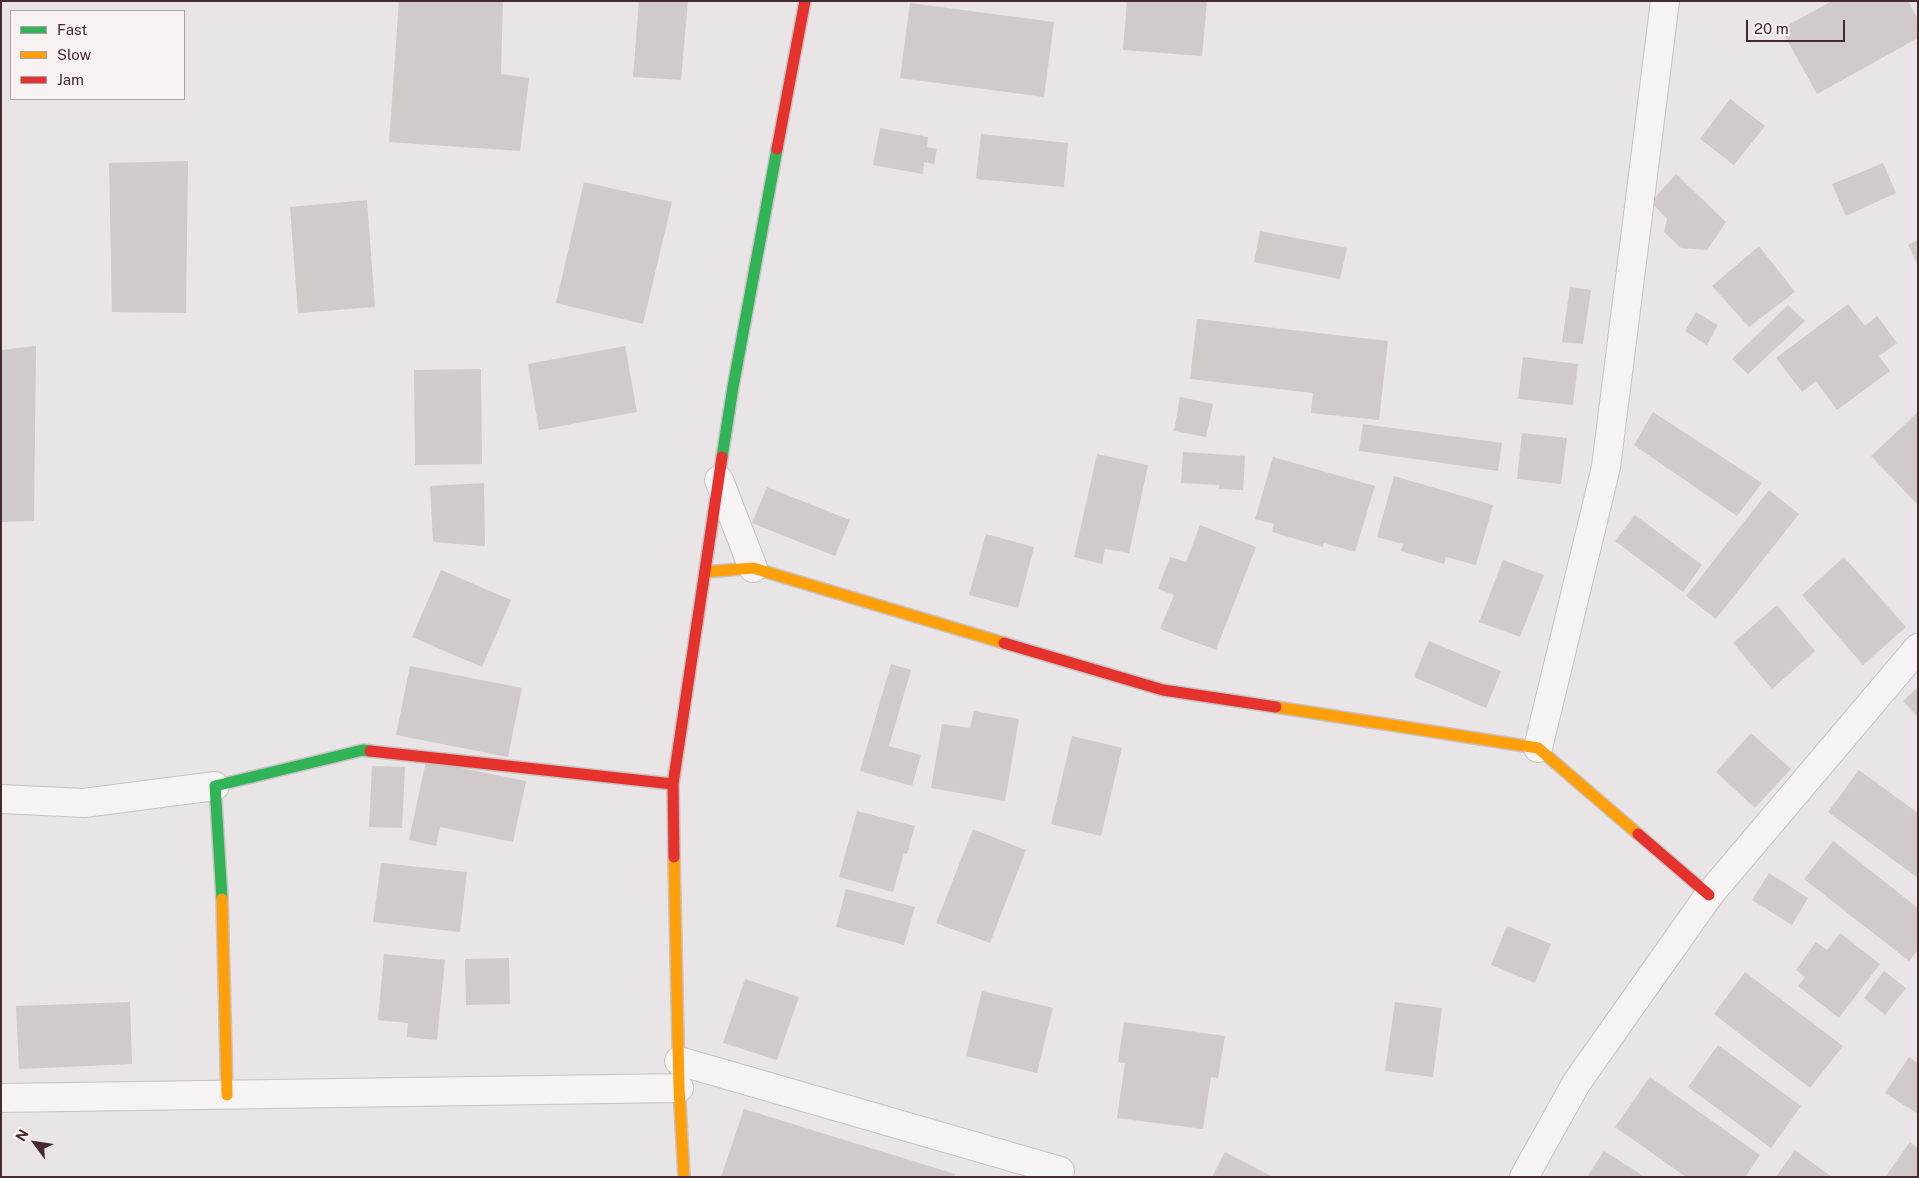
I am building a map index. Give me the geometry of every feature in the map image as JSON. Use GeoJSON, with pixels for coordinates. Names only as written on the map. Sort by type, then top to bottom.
{"type":"FeatureCollection","features":[{"type":"Feature","properties":{"kind":"street"},"geometry":{"type":"LineString","coordinates":[[684,1177],[679,1088],[674,784],[735,377],[805,1]]}},
{"type":"Feature","properties":{"kind":"street"},"geometry":{"type":"LineString","coordinates":[[1538,748],[1606,467],[1665,1]]}},
{"type":"Feature","properties":{"kind":"street"},"geometry":{"type":"LineString","coordinates":[[719,480],[753,568]]}},
{"type":"Feature","properties":{"kind":"street"},"geometry":{"type":"LineString","coordinates":[[705,572],[753,568],[1163,690],[1538,748],[1709,895]]}},
{"type":"Feature","properties":{"kind":"street"},"geometry":{"type":"LineString","coordinates":[[1524,1177],[1577,1082],[1709,895],[1918,648]]}},
{"type":"Feature","properties":{"kind":"street"},"geometry":{"type":"LineString","coordinates":[[1,799],[84,803],[215,786],[362,750],[674,784]]}},
{"type":"Feature","properties":{"kind":"street"},"geometry":{"type":"LineString","coordinates":[[215,786],[221,860],[227,1095]]}},
{"type":"Feature","properties":{"kind":"street"},"geometry":{"type":"LineString","coordinates":[[679,1061],[1060,1170],[1059,1177]]}},
{"type":"Feature","properties":{"kind":"street"},"geometry":{"type":"LineString","coordinates":[[1,1098],[679,1088]]}},
{"type":"Feature","properties":{"kind":"building"},"geometry":{"type":"Polygon","coordinates":[[[399,1],[503,1],[501,74],[529,78],[520,151],[389,142],[399,1]]]}},
{"type":"Feature","properties":{"kind":"building"},"geometry":{"type":"Polygon","coordinates":[[[639,1],[688,1],[681,80],[633,77],[639,1]]]}},
{"type":"Feature","properties":{"kind":"building"},"geometry":{"type":"Polygon","coordinates":[[[1127,1],[1207,1],[1202,56],[1123,50],[1127,1]]]}},
{"type":"Feature","properties":{"kind":"building"},"geometry":{"type":"Polygon","coordinates":[[[1832,1],[1908,1],[1918,19],[1918,38],[1817,94],[1781,29],[1832,1]]]}},
{"type":"Feature","properties":{"kind":"building"},"geometry":{"type":"Polygon","coordinates":[[[910,3],[1054,22],[1044,97],[900,78],[910,3]]]}},
{"type":"Feature","properties":{"kind":"building"},"geometry":{"type":"Polygon","coordinates":[[[1730,99],[1765,126],[1734,165],[1700,139],[1730,99]]]}},
{"type":"Feature","properties":{"kind":"building"},"geometry":{"type":"Polygon","coordinates":[[[880,128],[928,137],[927,147],[937,149],[934,164],[924,162],[923,174],[873,165],[880,128]]]}},
{"type":"Feature","properties":{"kind":"building"},"geometry":{"type":"Polygon","coordinates":[[[981,134],[1068,143],[1064,187],[976,179],[981,134]]]}},
{"type":"Feature","properties":{"kind":"building"},"geometry":{"type":"Polygon","coordinates":[[[188,161],[186,313],[112,312],[109,163],[188,161]]]}},
{"type":"Feature","properties":{"kind":"building"},"geometry":{"type":"Polygon","coordinates":[[[1883,163],[1896,193],[1846,216],[1832,184],[1883,163]]]}},
{"type":"Feature","properties":{"kind":"building"},"geometry":{"type":"Polygon","coordinates":[[[1676,174],[1726,222],[1707,250],[1681,248],[1664,232],[1667,219],[1651,202],[1676,174]]]}},
{"type":"Feature","properties":{"kind":"building"},"geometry":{"type":"Polygon","coordinates":[[[584,182],[672,202],[643,324],[556,303],[584,182]]]}},
{"type":"Feature","properties":{"kind":"building"},"geometry":{"type":"Polygon","coordinates":[[[367,200],[375,307],[298,313],[290,207],[367,200]]]}},
{"type":"Feature","properties":{"kind":"building"},"geometry":{"type":"Polygon","coordinates":[[[1260,231],[1347,248],[1340,279],[1254,262],[1260,231]]]}},
{"type":"Feature","properties":{"kind":"building"},"geometry":{"type":"Polygon","coordinates":[[[1918,240],[1918,265],[1908,245],[1918,240]]]}},
{"type":"Feature","properties":{"kind":"building"},"geometry":{"type":"Polygon","coordinates":[[[1759,246],[1795,292],[1749,327],[1712,286],[1759,246]]]}},
{"type":"Feature","properties":{"kind":"building"},"geometry":{"type":"Polygon","coordinates":[[[1570,287],[1591,290],[1583,344],[1562,342],[1570,287]]]}},
{"type":"Feature","properties":{"kind":"building"},"geometry":{"type":"Polygon","coordinates":[[[1848,304],[1865,326],[1877,316],[1897,343],[1879,356],[1890,371],[1837,410],[1816,381],[1802,392],[1776,358],[1848,304]]]}},
{"type":"Feature","properties":{"kind":"building"},"geometry":{"type":"Polygon","coordinates":[[[1788,305],[1805,321],[1748,374],[1732,359],[1788,305]]]}},
{"type":"Feature","properties":{"kind":"building"},"geometry":{"type":"Polygon","coordinates":[[[1696,312],[1718,325],[1707,345],[1685,331],[1696,312]]]}},
{"type":"Feature","properties":{"kind":"building"},"geometry":{"type":"Polygon","coordinates":[[[1197,319],[1388,341],[1379,420],[1311,413],[1313,393],[1190,379],[1197,319]]]}},
{"type":"Feature","properties":{"kind":"building"},"geometry":{"type":"Polygon","coordinates":[[[36,346],[34,521],[1,522],[1,350],[36,346]]]}},
{"type":"Feature","properties":{"kind":"building"},"geometry":{"type":"Polygon","coordinates":[[[625,346],[637,412],[539,430],[528,364],[625,346]]]}},
{"type":"Feature","properties":{"kind":"building"},"geometry":{"type":"Polygon","coordinates":[[[1523,357],[1578,364],[1573,405],[1518,399],[1523,357]]]}},
{"type":"Feature","properties":{"kind":"building"},"geometry":{"type":"Polygon","coordinates":[[[481,369],[482,464],[415,465],[414,370],[481,369]]]}},
{"type":"Feature","properties":{"kind":"building"},"geometry":{"type":"Polygon","coordinates":[[[1180,397],[1213,404],[1206,437],[1174,431],[1180,397]]]}},
{"type":"Feature","properties":{"kind":"building"},"geometry":{"type":"Polygon","coordinates":[[[1653,412],[1762,483],[1737,516],[1634,445],[1653,412]]]}},
{"type":"Feature","properties":{"kind":"building"},"geometry":{"type":"Polygon","coordinates":[[[1918,412],[1918,505],[1871,456],[1918,412]]]}},
{"type":"Feature","properties":{"kind":"building"},"geometry":{"type":"Polygon","coordinates":[[[1363,424],[1502,443],[1498,471],[1359,451],[1363,424]]]}},
{"type":"Feature","properties":{"kind":"building"},"geometry":{"type":"Polygon","coordinates":[[[1522,433],[1567,438],[1561,484],[1517,479],[1522,433]]]}},
{"type":"Feature","properties":{"kind":"building"},"geometry":{"type":"Polygon","coordinates":[[[1183,452],[1245,456],[1243,490],[1219,489],[1219,485],[1181,483],[1183,452]]]}},
{"type":"Feature","properties":{"kind":"building"},"geometry":{"type":"Polygon","coordinates":[[[1097,454],[1148,465],[1129,553],[1105,549],[1102,564],[1074,557],[1097,454]]]}},
{"type":"Feature","properties":{"kind":"building"},"geometry":{"type":"Polygon","coordinates":[[[1273,457],[1375,486],[1355,552],[1324,543],[1323,547],[1272,532],[1274,524],[1255,519],[1273,457]]]}},
{"type":"Feature","properties":{"kind":"building"},"geometry":{"type":"Polygon","coordinates":[[[1394,476],[1493,505],[1476,565],[1446,557],[1444,564],[1401,551],[1403,544],[1377,537],[1394,476]]]}},
{"type":"Feature","properties":{"kind":"building"},"geometry":{"type":"Polygon","coordinates":[[[484,483],[485,546],[433,542],[430,486],[484,483]]]}},
{"type":"Feature","properties":{"kind":"building"},"geometry":{"type":"Polygon","coordinates":[[[767,487],[850,520],[835,556],[752,523],[767,487]]]}},
{"type":"Feature","properties":{"kind":"building"},"geometry":{"type":"Polygon","coordinates":[[[1769,490],[1799,514],[1716,619],[1686,596],[1769,490]]]}},
{"type":"Feature","properties":{"kind":"building"},"geometry":{"type":"Polygon","coordinates":[[[1635,515],[1702,565],[1683,592],[1615,541],[1635,515]]]}},
{"type":"Feature","properties":{"kind":"building"},"geometry":{"type":"Polygon","coordinates":[[[1200,525],[1256,547],[1216,650],[1160,629],[1174,595],[1158,589],[1170,557],[1186,562],[1200,525]]]}},
{"type":"Feature","properties":{"kind":"building"},"geometry":{"type":"Polygon","coordinates":[[[986,534],[1034,547],[1018,608],[969,595],[986,534]]]}},
{"type":"Feature","properties":{"kind":"building"},"geometry":{"type":"Polygon","coordinates":[[[1844,557],[1906,627],[1863,665],[1802,595],[1844,557]]]}},
{"type":"Feature","properties":{"kind":"building"},"geometry":{"type":"Polygon","coordinates":[[[1503,560],[1544,575],[1520,637],[1479,622],[1503,560]]]}},
{"type":"Feature","properties":{"kind":"building"},"geometry":{"type":"Polygon","coordinates":[[[441,570],[511,600],[482,667],[412,637],[441,570]]]}},
{"type":"Feature","properties":{"kind":"building"},"geometry":{"type":"Polygon","coordinates":[[[1777,605],[1815,651],[1772,689],[1733,643],[1777,605]]]}},
{"type":"Feature","properties":{"kind":"building"},"geometry":{"type":"Polygon","coordinates":[[[1429,641],[1501,671],[1486,708],[1414,677],[1429,641]]]}},
{"type":"Feature","properties":{"kind":"building"},"geometry":{"type":"Polygon","coordinates":[[[891,664],[911,670],[889,746],[921,755],[912,786],[860,771],[891,664]]]}},
{"type":"Feature","properties":{"kind":"building"},"geometry":{"type":"Polygon","coordinates":[[[410,666],[522,688],[508,757],[396,735],[410,666]]]}},
{"type":"Feature","properties":{"kind":"building"},"geometry":{"type":"Polygon","coordinates":[[[1918,687],[1918,717],[1903,701],[1918,687]]]}},
{"type":"Feature","properties":{"kind":"building"},"geometry":{"type":"Polygon","coordinates":[[[974,711],[1019,719],[1005,801],[931,788],[942,724],[970,728],[974,711]]]}},
{"type":"Feature","properties":{"kind":"building"},"geometry":{"type":"Polygon","coordinates":[[[1751,733],[1791,769],[1755,808],[1716,772],[1751,733]]]}},
{"type":"Feature","properties":{"kind":"building"},"geometry":{"type":"Polygon","coordinates":[[[1072,736],[1122,748],[1101,836],[1051,824],[1072,736]]]}},
{"type":"Feature","properties":{"kind":"building"},"geometry":{"type":"Polygon","coordinates":[[[426,761],[526,781],[513,842],[440,827],[436,846],[409,840],[426,761]]]}},
{"type":"Feature","properties":{"kind":"building"},"geometry":{"type":"Polygon","coordinates":[[[372,766],[405,767],[402,828],[369,827],[372,766]]]}},
{"type":"Feature","properties":{"kind":"building"},"geometry":{"type":"Polygon","coordinates":[[[1859,770],[1918,813],[1918,878],[1828,812],[1859,770]]]}},
{"type":"Feature","properties":{"kind":"building"},"geometry":{"type":"Polygon","coordinates":[[[857,811],[915,826],[907,854],[904,853],[893,892],[839,877],[857,811]]]}},
{"type":"Feature","properties":{"kind":"building"},"geometry":{"type":"Polygon","coordinates":[[[973,829],[1026,850],[990,943],[936,923],[973,829]]]}},
{"type":"Feature","properties":{"kind":"building"},"geometry":{"type":"Polygon","coordinates":[[[1833,841],[1918,908],[1918,950],[1909,961],[1804,879],[1833,841]]]}},
{"type":"Feature","properties":{"kind":"building"},"geometry":{"type":"Polygon","coordinates":[[[381,863],[467,872],[460,932],[373,922],[381,863]]]}},
{"type":"Feature","properties":{"kind":"building"},"geometry":{"type":"Polygon","coordinates":[[[1769,873],[1808,898],[1792,925],[1752,900],[1769,873]]]}},
{"type":"Feature","properties":{"kind":"building"},"geometry":{"type":"Polygon","coordinates":[[[846,889],[915,907],[904,945],[836,927],[846,889]]]}},
{"type":"Feature","properties":{"kind":"building"},"geometry":{"type":"Polygon","coordinates":[[[1507,926],[1551,944],[1535,983],[1491,965],[1507,926]]]}},
{"type":"Feature","properties":{"kind":"building"},"geometry":{"type":"Polygon","coordinates":[[[1840,933],[1880,964],[1839,1018],[1798,986],[1805,977],[1796,970],[1816,942],[1827,950],[1840,933]]]}},
{"type":"Feature","properties":{"kind":"building"},"geometry":{"type":"Polygon","coordinates":[[[384,954],[445,960],[437,1040],[407,1037],[408,1023],[378,1020],[384,954]]]}},
{"type":"Feature","properties":{"kind":"building"},"geometry":{"type":"Polygon","coordinates":[[[509,958],[510,1004],[466,1005],[465,959],[509,958]]]}},
{"type":"Feature","properties":{"kind":"building"},"geometry":{"type":"Polygon","coordinates":[[[1884,971],[1906,988],[1885,1015],[1864,998],[1884,971]]]}},
{"type":"Feature","properties":{"kind":"building"},"geometry":{"type":"Polygon","coordinates":[[[1745,972],[1843,1046],[1810,1088],[1714,1014],[1745,972]]]}},
{"type":"Feature","properties":{"kind":"building"},"geometry":{"type":"Polygon","coordinates":[[[745,979],[799,997],[777,1060],[723,1043],[745,979]]]}},
{"type":"Feature","properties":{"kind":"building"},"geometry":{"type":"Polygon","coordinates":[[[982,991],[1053,1008],[1037,1073],[966,1056],[982,991]]]}},
{"type":"Feature","properties":{"kind":"building"},"geometry":{"type":"Polygon","coordinates":[[[130,1002],[132,1064],[19,1069],[16,1006],[130,1002]]]}},
{"type":"Feature","properties":{"kind":"building"},"geometry":{"type":"Polygon","coordinates":[[[1395,1002],[1442,1008],[1433,1077],[1385,1071],[1395,1002]]]}},
{"type":"Feature","properties":{"kind":"building"},"geometry":{"type":"Polygon","coordinates":[[[1124,1022],[1225,1036],[1218,1078],[1211,1077],[1203,1129],[1117,1118],[1125,1063],[1118,1062],[1124,1022]]]}},
{"type":"Feature","properties":{"kind":"building"},"geometry":{"type":"Polygon","coordinates":[[[1718,1045],[1801,1106],[1771,1148],[1688,1087],[1718,1045]]]}},
{"type":"Feature","properties":{"kind":"building"},"geometry":{"type":"Polygon","coordinates":[[[1909,1057],[1918,1063],[1918,1114],[1885,1093],[1909,1057]]]}},
{"type":"Feature","properties":{"kind":"building"},"geometry":{"type":"Polygon","coordinates":[[[1650,1077],[1760,1155],[1745,1177],[1686,1177],[1615,1127],[1650,1077]]]}},
{"type":"Feature","properties":{"kind":"building"},"geometry":{"type":"Polygon","coordinates":[[[744,1109],[955,1174],[954,1177],[721,1177],[744,1109]]]}},
{"type":"Feature","properties":{"kind":"building"},"geometry":{"type":"Polygon","coordinates":[[[1910,1142],[1918,1148],[1918,1177],[1885,1177],[1910,1142]]]}},
{"type":"Feature","properties":{"kind":"building"},"geometry":{"type":"Polygon","coordinates":[[[1795,1150],[1832,1177],[1776,1177],[1795,1150]]]}},
{"type":"Feature","properties":{"kind":"building"},"geometry":{"type":"Polygon","coordinates":[[[1604,1151],[1645,1177],[1587,1177],[1604,1151]]]}},
{"type":"Feature","properties":{"kind":"building"},"geometry":{"type":"Polygon","coordinates":[[[1225,1152],[1273,1177],[1212,1177],[1225,1152]]]}},
{"type":"Feature","properties":{"kind":"traffic: fast"},"geometry":{"type":"LineString","coordinates":[[722,457],[777,149]]}},
{"type":"Feature","properties":{"kind":"traffic: fast"},"geometry":{"type":"LineString","coordinates":[[222,899],[215,786],[363,750],[370,751]]}},
{"type":"Feature","properties":{"kind":"traffic: slow"},"geometry":{"type":"LineString","coordinates":[[705,572],[753,568],[1004,643]]}},
{"type":"Feature","properties":{"kind":"traffic: slow"},"geometry":{"type":"LineString","coordinates":[[1276,707],[1538,748],[1638,834]]}},
{"type":"Feature","properties":{"kind":"traffic: slow"},"geometry":{"type":"LineString","coordinates":[[674,857],[679,1088],[684,1177]]}},
{"type":"Feature","properties":{"kind":"traffic: slow"},"geometry":{"type":"LineString","coordinates":[[222,899],[227,1095]]}},
{"type":"Feature","properties":{"kind":"traffic: jam"},"geometry":{"type":"LineString","coordinates":[[777,149],[805,1]]}},
{"type":"Feature","properties":{"kind":"traffic: jam"},"geometry":{"type":"LineString","coordinates":[[674,857],[673,784],[722,457]]}},
{"type":"Feature","properties":{"kind":"traffic: jam"},"geometry":{"type":"LineString","coordinates":[[1004,643],[1163,690],[1276,707]]}},
{"type":"Feature","properties":{"kind":"traffic: jam"},"geometry":{"type":"LineString","coordinates":[[370,751],[673,784]]}},
{"type":"Feature","properties":{"kind":"traffic: jam"},"geometry":{"type":"LineString","coordinates":[[1638,834],[1709,895]]}}]}
